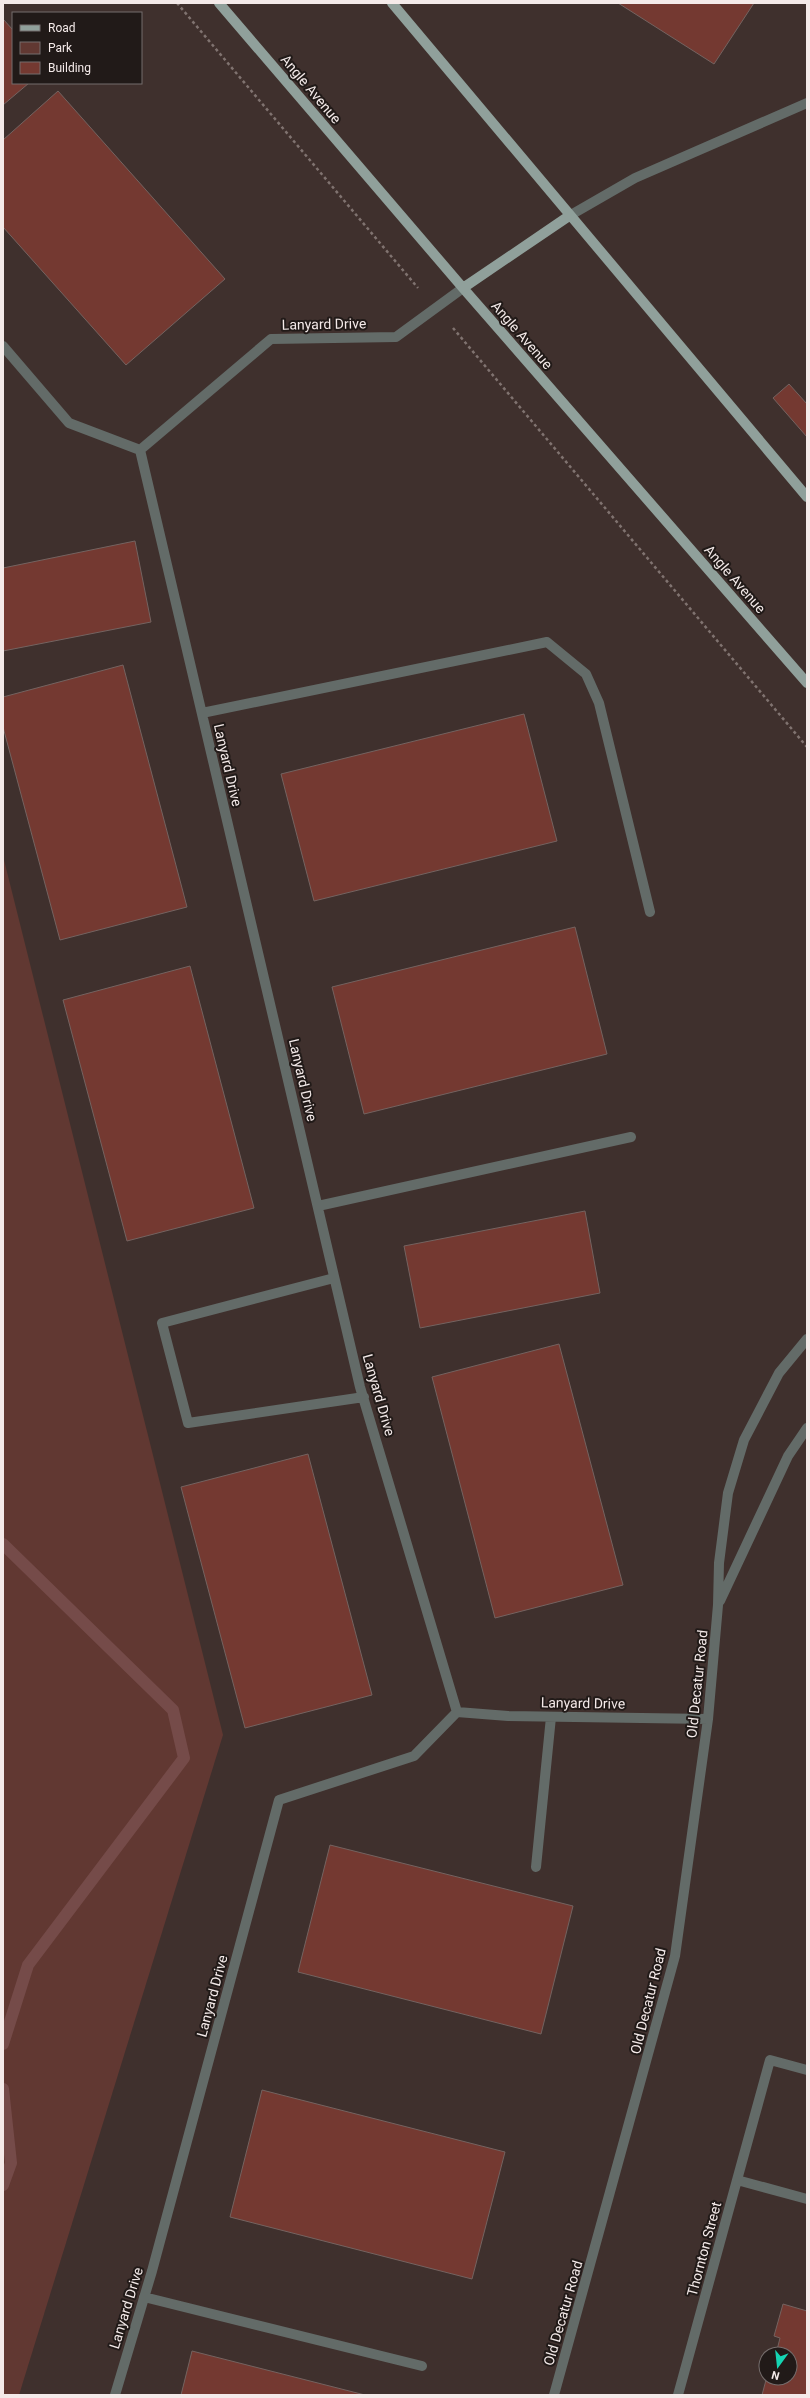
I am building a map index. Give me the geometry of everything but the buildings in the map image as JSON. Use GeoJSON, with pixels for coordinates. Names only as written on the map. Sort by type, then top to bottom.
{"type":"FeatureCollection","features":[{"type":"Feature","properties":{"kind":"main road","name":"Angle Avenue"},"geometry":{"type":"LineString","coordinates":[[219,3],[463,288],[807,683]]}},
{"type":"Feature","properties":{"kind":"main road"},"geometry":{"type":"LineString","coordinates":[[392,3],[569,216],[807,497]]}},
{"type":"Feature","properties":{"kind":"main road"},"geometry":{"type":"LineString","coordinates":[[463,288],[569,216]]}},
{"type":"Feature","properties":{"kind":"street"},"geometry":{"type":"LineString","coordinates":[[569,216],[635,178],[807,103]]}},
{"type":"Feature","properties":{"kind":"street","name":"Lanyard Drive"},"geometry":{"type":"LineString","coordinates":[[458,1712],[364,1397],[334,1278],[140,450],[271,339],[396,336],[463,288]]}},
{"type":"Feature","properties":{"kind":"street"},"geometry":{"type":"LineString","coordinates":[[3,346],[69,423],[140,450]]}},
{"type":"Feature","properties":{"kind":"street"},"geometry":{"type":"LineString","coordinates":[[202,713],[547,642],[586,674],[599,703],[650,912]]}},
{"type":"Feature","properties":{"kind":"street"},"geometry":{"type":"LineString","coordinates":[[318,1206],[631,1137]]}},
{"type":"Feature","properties":{"kind":"street"},"geometry":{"type":"LineString","coordinates":[[334,1278],[162,1323],[188,1423],[364,1397]]}},
{"type":"Feature","properties":{"kind":"street","name":"Old Decatur Road"},"geometry":{"type":"LineString","coordinates":[[554,2395],[675,1956],[708,1720],[718,1605],[719,1563],[728,1493],[744,1440],[779,1373],[807,1339]]}},
{"type":"Feature","properties":{"kind":"street","name":"Old Decatur Road"},"geometry":{"type":"LineString","coordinates":[[718,1605],[788,1456],[807,1428]]}},
{"type":"Feature","properties":{"kind":"street","name":"Lanyard Drive"},"geometry":{"type":"LineString","coordinates":[[115,2395],[144,2297],[279,1800],[414,1756],[458,1712],[508,1716],[708,1720]]}},
{"type":"Feature","properties":{"kind":"street"},"geometry":{"type":"LineString","coordinates":[[536,1867],[551,1717]]}},
{"type":"Feature","properties":{"kind":"street","name":"Thornton Street"},"geometry":{"type":"LineString","coordinates":[[678,2395],[770,2060],[807,2070]]}},
{"type":"Feature","properties":{"kind":"street"},"geometry":{"type":"LineString","coordinates":[[737,2180],[807,2199]]}},
{"type":"Feature","properties":{"kind":"street"},"geometry":{"type":"LineString","coordinates":[[144,2297],[422,2366]]}},
{"type":"Feature","properties":{"kind":"path"},"geometry":{"type":"LineString","coordinates":[[177,3],[411,280]]}},
{"type":"Feature","properties":{"kind":"path"},"geometry":{"type":"LineString","coordinates":[[451,325],[807,747]]}},
{"type":"Feature","properties":{"kind":"green space"},"geometry":{"type":"Polygon","coordinates":[[[3,856],[223,1735],[19,2395],[3,2395],[3,856]]]}},
{"type":"Feature","properties":{"kind":"waterway"},"geometry":{"type":"LineString","coordinates":[[3,1544],[173,1710],[184,1758],[28,1965],[3,2044]]}},
{"type":"Feature","properties":{"kind":"waterway"},"geometry":{"type":"LineString","coordinates":[[3,2089],[11,2163],[3,2185]]}}]}
